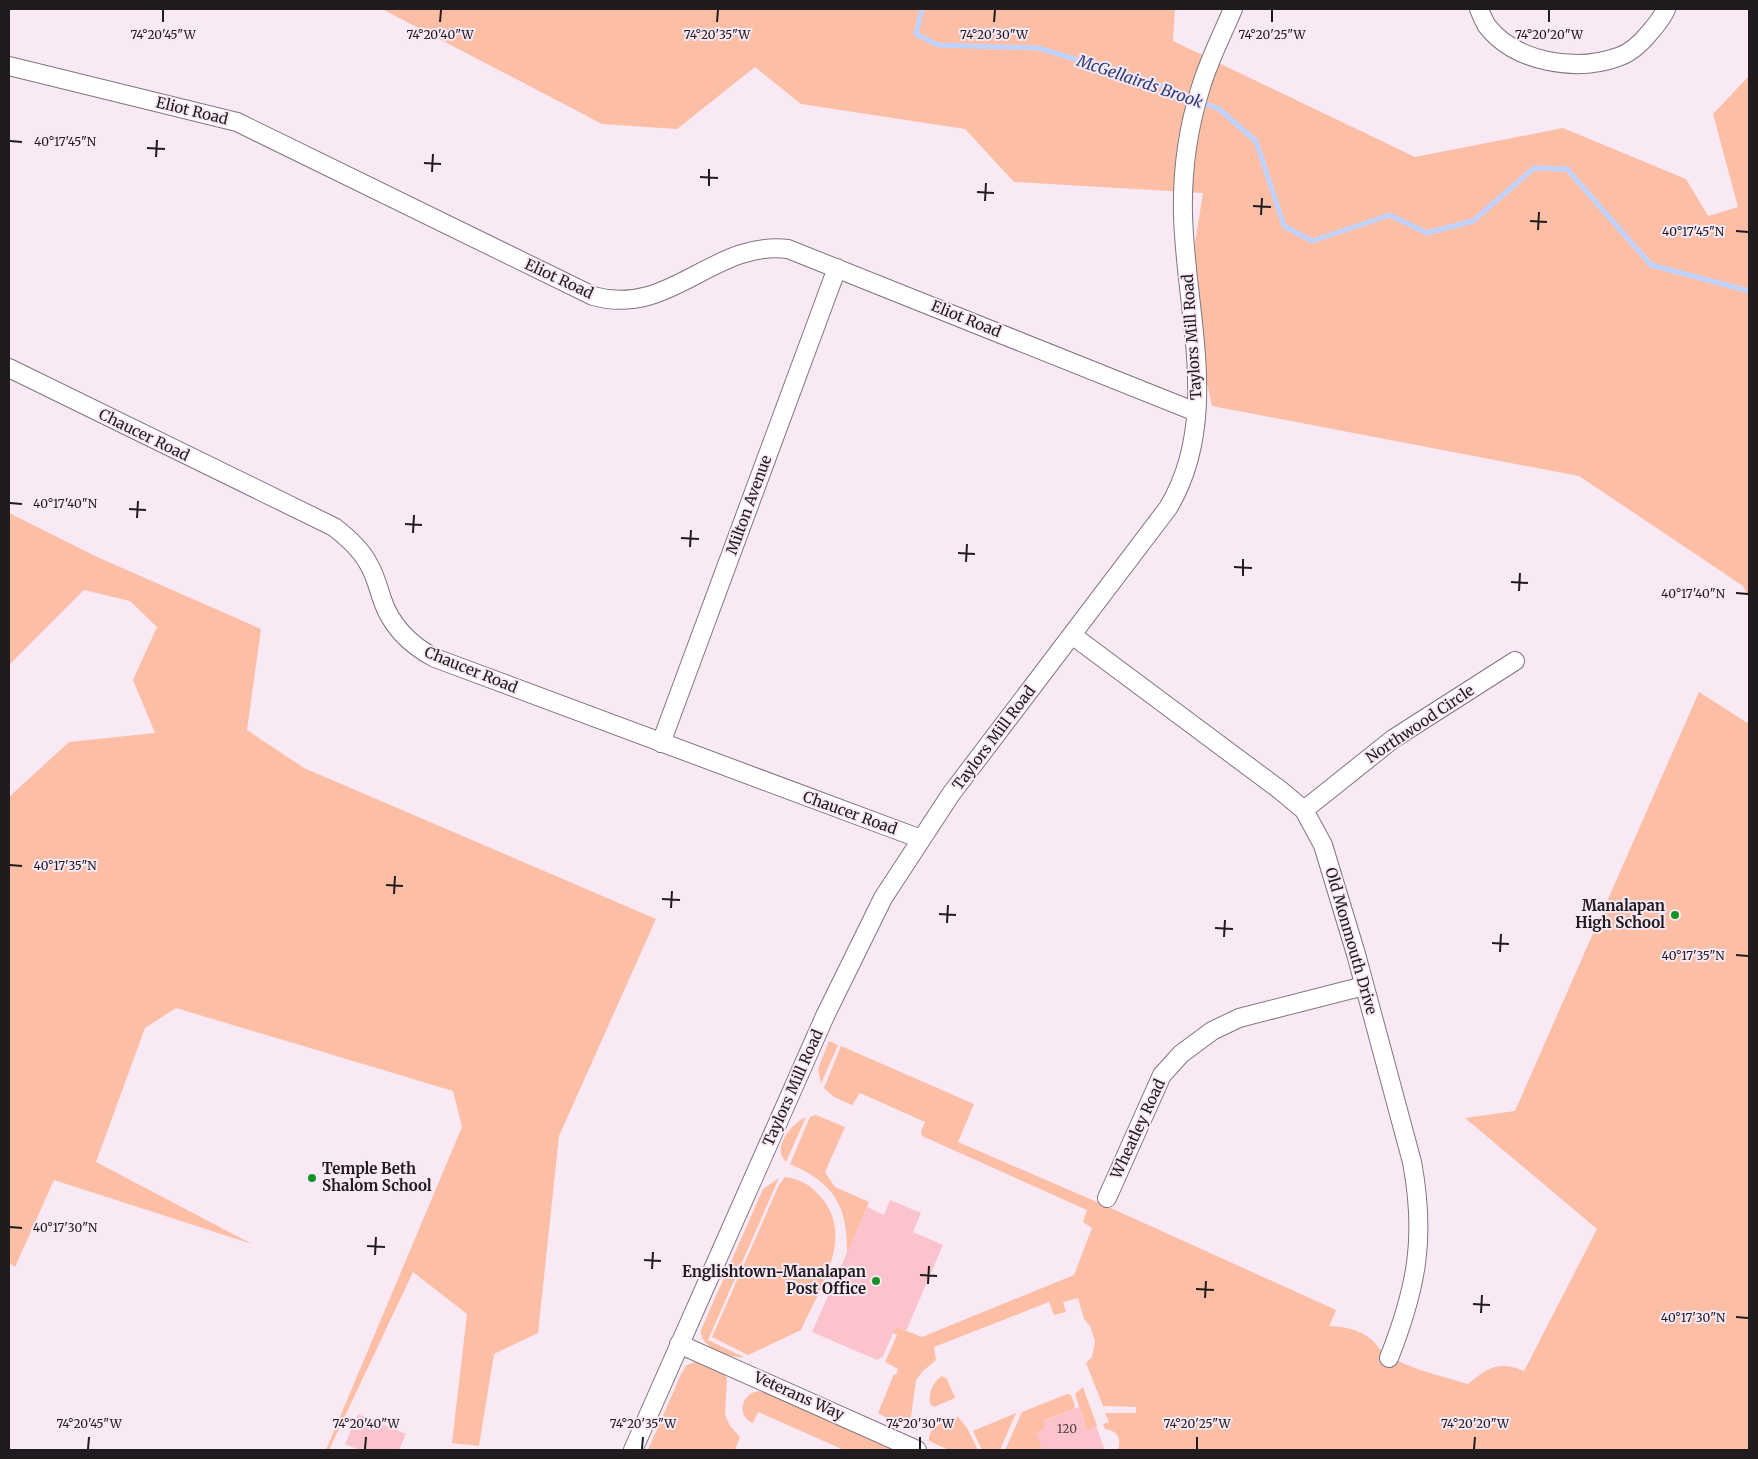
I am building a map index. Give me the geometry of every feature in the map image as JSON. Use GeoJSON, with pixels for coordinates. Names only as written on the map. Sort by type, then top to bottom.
{"type":"FeatureCollection","features":[{"type":"Feature","properties":{"kind":"street","name":"Taylors Mill Road"},"geometry":{"type":"LineString","coordinates":[[633,1450],[856,948],[882,898],[951,794],[1072,635],[1175,495],[1194,442],[1196,412],[1196,352],[1183,213],[1185,167],[1192,120],[1201,88],[1233,9]]}},
{"type":"Feature","properties":{"kind":"street"},"geometry":{"type":"LineString","coordinates":[[1479,9],[1487,26],[1510,46],[1542,60],[1570,64],[1596,63],[1620,57],[1642,42],[1666,9]]}},
{"type":"Feature","properties":{"kind":"street","name":"Eliot Road"},"geometry":{"type":"LineString","coordinates":[[9,66],[237,122],[584,292],[603,299],[637,300],[656,295],[738,254],[763,248],[788,249],[1196,412]]}},
{"type":"Feature","properties":{"kind":"street","name":"Milton Avenue"},"geometry":{"type":"LineString","coordinates":[[661,743],[837,268]]}},
{"type":"Feature","properties":{"kind":"street","name":"Chaucer Road"},"geometry":{"type":"LineString","coordinates":[[9,368],[334,527],[353,542],[368,561],[390,618],[403,636],[419,649],[435,658],[920,839]]}},
{"type":"Feature","properties":{"kind":"street","name":"Old Monmouth Drive"},"geometry":{"type":"LineString","coordinates":[[1072,635],[1280,790],[1304,810],[1323,844],[1412,1162],[1419,1209],[1419,1244],[1415,1276],[1405,1317],[1389,1358]]}},
{"type":"Feature","properties":{"kind":"street","name":"Northwood Circle"},"geometry":{"type":"LineString","coordinates":[[1304,810],[1393,740],[1515,662]]}},
{"type":"Feature","properties":{"kind":"street","name":"Wheatley Road"},"geometry":{"type":"LineString","coordinates":[[1107,1198],[1162,1075],[1181,1054],[1212,1031],[1239,1018],[1364,986]]}},
{"type":"Feature","properties":{"kind":"street","name":"Veterans Way"},"geometry":{"type":"LineString","coordinates":[[679,1344],[917,1450]]}},
{"type":"Feature","properties":{"kind":"shaded area"},"geometry":{"type":"Polygon","coordinates":[[[382,9],[1175,9],[1173,41],[1415,157],[1563,128],[1686,179],[1708,216],[1738,207],[1713,114],[1749,76],[1749,598],[1743,586],[1579,476],[1212,406],[1187,292],[1203,193],[1014,182],[965,129],[801,104],[755,67],[677,129],[602,124],[382,9]]]}},
{"type":"Feature","properties":{"kind":"shaded area"},"geometry":{"type":"Polygon","coordinates":[[[9,513],[95,556],[261,629],[247,730],[304,768],[656,919],[559,1136],[538,1333],[494,1354],[479,1446],[452,1443],[467,1314],[413,1272],[329,1450],[326,1450],[462,1127],[453,1091],[176,1008],[145,1028],[96,1162],[252,1244],[54,1180],[15,1267],[9,1263],[9,797],[69,742],[155,733],[133,680],[157,627],[130,601],[84,590],[9,665],[9,513]]]}},
{"type":"Feature","properties":{"kind":"shaded area"},"geometry":{"type":"Polygon","coordinates":[[[1699,692],[1749,724],[1749,1450],[1118,1450],[1118,1436],[1113,1431],[1105,1429],[1103,1424],[1109,1422],[1105,1413],[1136,1413],[1136,1407],[1103,1406],[1086,1363],[1092,1357],[1095,1341],[1090,1326],[1084,1319],[1078,1298],[1063,1302],[1066,1312],[1054,1315],[1049,1302],[934,1347],[936,1360],[916,1380],[911,1417],[897,1424],[878,1413],[894,1374],[896,1375],[898,1369],[885,1362],[897,1335],[893,1333],[896,1327],[922,1337],[1074,1275],[1092,1228],[1083,1222],[1087,1210],[922,1136],[921,1132],[925,1122],[860,1093],[852,1105],[834,1097],[824,1088],[841,1046],[974,1104],[958,1142],[1113,1209],[1336,1310],[1329,1326],[1346,1328],[1362,1333],[1374,1342],[1383,1353],[1405,1364],[1468,1384],[1494,1367],[1507,1366],[1524,1371],[1597,1229],[1465,1118],[1515,1111],[1699,692]]]}},
{"type":"Feature","properties":{"kind":"shaded area"},"geometry":{"type":"Polygon","coordinates":[[[829,1041],[838,1045],[821,1084],[818,1069],[829,1041]]]}},
{"type":"Feature","properties":{"kind":"shaded area"},"geometry":{"type":"Polygon","coordinates":[[[816,1115],[845,1127],[825,1172],[835,1187],[869,1202],[847,1254],[845,1222],[835,1198],[818,1179],[790,1164],[810,1117],[816,1115]]]}},
{"type":"Feature","properties":{"kind":"shaded area"},"geometry":{"type":"Polygon","coordinates":[[[806,1117],[786,1162],[781,1150],[785,1136],[806,1117]]]}},
{"type":"Feature","properties":{"kind":"shaded area"},"geometry":{"type":"Polygon","coordinates":[[[785,1177],[795,1179],[811,1187],[818,1194],[829,1210],[835,1226],[835,1244],[825,1279],[801,1330],[748,1355],[712,1337],[779,1185],[785,1177]]]}},
{"type":"Feature","properties":{"kind":"shaded area"},"geometry":{"type":"Polygon","coordinates":[[[779,1178],[708,1340],[744,1357],[723,1354],[705,1342],[701,1330],[763,1189],[779,1178]]]}},
{"type":"Feature","properties":{"kind":"shaded area"},"geometry":{"type":"Polygon","coordinates":[[[695,1362],[719,1370],[727,1378],[725,1415],[730,1426],[740,1437],[735,1450],[648,1450],[682,1372],[687,1365],[695,1362]]]}},
{"type":"Feature","properties":{"kind":"shaded area"},"geometry":{"type":"Polygon","coordinates":[[[942,1376],[947,1379],[955,1398],[934,1407],[930,1404],[931,1392],[936,1382],[942,1376]]]}},
{"type":"Feature","properties":{"kind":"shaded area"},"geometry":{"type":"Polygon","coordinates":[[[1083,1387],[1097,1426],[1087,1430],[1075,1394],[1083,1387]]]}},
{"type":"Feature","properties":{"kind":"shaded area"},"geometry":{"type":"Polygon","coordinates":[[[758,1391],[767,1393],[893,1450],[844,1450],[758,1412],[753,1423],[744,1415],[743,1405],[748,1396],[758,1391]]]}},
{"type":"Feature","properties":{"kind":"shaded area"},"geometry":{"type":"Polygon","coordinates":[[[1067,1394],[1071,1395],[1075,1406],[1074,1409],[1045,1420],[1044,1425],[1049,1428],[1037,1433],[1043,1450],[1005,1450],[1022,1412],[1067,1394]]]}},
{"type":"Feature","properties":{"kind":"shaded area"},"geometry":{"type":"Polygon","coordinates":[[[1016,1413],[1000,1450],[982,1450],[973,1431],[1016,1413]]]}},
{"type":"Feature","properties":{"kind":"shaded area"},"geometry":{"type":"Polygon","coordinates":[[[958,1417],[967,1428],[978,1450],[949,1450],[929,1441],[931,1431],[943,1422],[958,1417]]]}},
{"type":"Feature","properties":{"kind":"building","name":"Englishtown-Manalapan Post Office"},"geometry":{"type":"Polygon","coordinates":[[[890,1200],[921,1213],[913,1232],[943,1245],[906,1331],[896,1327],[883,1356],[877,1360],[812,1332],[867,1207],[884,1215],[890,1200]]]}},
{"type":"Feature","properties":{"kind":"building"},"geometry":{"type":"Polygon","coordinates":[[[1079,1407],[1087,1430],[1096,1426],[1105,1450],[1043,1450],[1036,1433],[1043,1431],[1044,1421],[1079,1407]]]}},
{"type":"Feature","properties":{"kind":"building"},"geometry":{"type":"Polygon","coordinates":[[[358,1414],[406,1434],[399,1450],[360,1450],[345,1444],[358,1414]]]}},
{"type":"Feature","properties":{"kind":"waterway","name":"McGellairds Brook"},"geometry":{"type":"LineString","coordinates":[[922,9],[916,34],[938,45],[1038,48],[1152,82],[1219,109],[1256,141],[1284,226],[1312,241],[1390,215],[1427,233],[1473,221],[1534,168],[1567,169],[1651,265],[1749,291]]}},
{"type":"Feature","properties":{"kind":"place","name":"Manalapan High School"},"geometry":{"type":"Point","coordinates":[1675,915]}},
{"type":"Feature","properties":{"kind":"place","name":"Temple Beth Shalom School"},"geometry":{"type":"Point","coordinates":[312,1178]}},
{"type":"Feature","properties":{"kind":"place","name":"Englishtown-Manalapan Post Office"},"geometry":{"type":"Point","coordinates":[876,1281]}}]}
